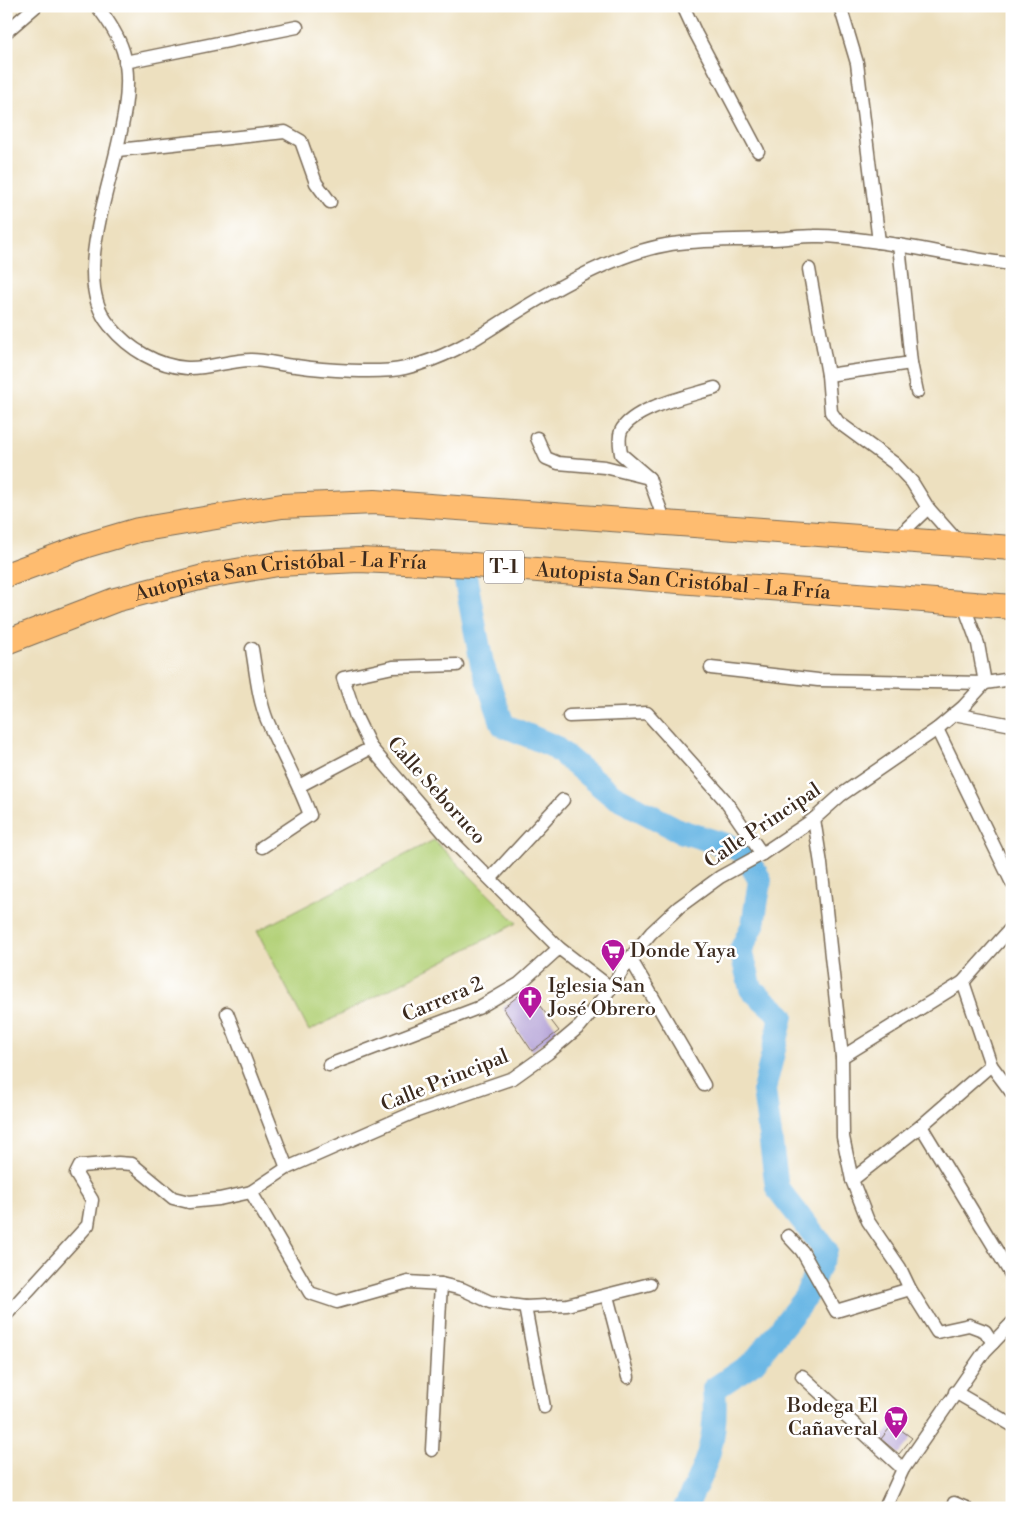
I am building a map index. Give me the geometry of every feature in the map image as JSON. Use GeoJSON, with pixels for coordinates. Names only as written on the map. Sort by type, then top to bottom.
{"type":"FeatureCollection","features":[{"type":"Feature","properties":{"kind":"highway"},"geometry":{"type":"LineString","coordinates":[[6,575],[87,545],[138,530],[282,506],[375,502],[1012,548]]}},
{"type":"Feature","properties":{"kind":"highway","name":"Autopista San Cristóbal - La Fría"},"geometry":{"type":"LineString","coordinates":[[6,642],[114,600],[207,576],[278,564],[359,560],[473,565],[1012,607]]}},
{"type":"Feature","properties":{"kind":"street"},"geometry":{"type":"LineString","coordinates":[[6,32],[36,6]]}},
{"type":"Feature","properties":{"kind":"street"},"geometry":{"type":"LineString","coordinates":[[97,6],[122,48],[126,62],[126,94],[118,150],[101,210],[97,239],[94,277],[97,308],[111,327],[137,352],[162,362],[187,368],[254,360],[340,370],[402,369],[442,356],[474,341],[504,320],[599,267],[663,246],[701,240],[770,239],[815,235],[879,242],[1012,264]]}},
{"type":"Feature","properties":{"kind":"street"},"geometry":{"type":"LineString","coordinates":[[683,6],[758,151]]}},
{"type":"Feature","properties":{"kind":"street"},"geometry":{"type":"LineString","coordinates":[[840,6],[857,63],[879,242]]}},
{"type":"Feature","properties":{"kind":"street"},"geometry":{"type":"LineString","coordinates":[[126,62],[297,27]]}},
{"type":"Feature","properties":{"kind":"street"},"geometry":{"type":"LineString","coordinates":[[118,150],[285,132],[301,141],[316,183],[330,202]]}},
{"type":"Feature","properties":{"kind":"street"},"geometry":{"type":"LineString","coordinates":[[899,245],[911,363],[917,392]]}},
{"type":"Feature","properties":{"kind":"street"},"geometry":{"type":"LineString","coordinates":[[809,269],[828,375],[831,412],[894,463],[912,482],[928,508],[959,544]]}},
{"type":"Feature","properties":{"kind":"street"},"geometry":{"type":"LineString","coordinates":[[828,375],[911,363]]}},
{"type":"Feature","properties":{"kind":"street"},"geometry":{"type":"LineString","coordinates":[[665,522],[649,478],[621,454],[619,439],[626,424],[650,409],[715,388]]}},
{"type":"Feature","properties":{"kind":"street"},"geometry":{"type":"LineString","coordinates":[[537,438],[546,458],[558,463],[605,467],[649,478]]}},
{"type":"Feature","properties":{"kind":"street"},"geometry":{"type":"LineString","coordinates":[[900,540],[908,527],[928,508]]}},
{"type":"Feature","properties":{"kind":"street"},"geometry":{"type":"LineString","coordinates":[[963,603],[978,644],[985,683]]}},
{"type":"Feature","properties":{"kind":"street"},"geometry":{"type":"LineString","coordinates":[[252,649],[266,719],[300,786],[310,815],[262,847]]}},
{"type":"Feature","properties":{"kind":"street","name":"Calle Seboruco"},"geometry":{"type":"LineString","coordinates":[[457,664],[393,667],[343,678],[356,717],[371,748],[445,834],[559,948],[611,988]]}},
{"type":"Feature","properties":{"kind":"street"},"geometry":{"type":"LineString","coordinates":[[711,668],[818,680],[985,683],[1012,679]]}},
{"type":"Feature","properties":{"kind":"street","name":"Calle Principal"},"geometry":{"type":"LineString","coordinates":[[6,1315],[68,1251],[88,1225],[92,1200],[76,1174],[80,1166],[118,1162],[132,1164],[172,1198],[189,1202],[251,1192],[287,1168],[417,1111],[513,1078],[548,1053],[580,1026],[611,988],[630,958],[651,933],[679,907],[720,877],[762,854],[814,819],[841,795],[937,729],[985,683]]}},
{"type":"Feature","properties":{"kind":"street"},"geometry":{"type":"LineString","coordinates":[[569,716],[647,713],[724,799],[762,854]]}},
{"type":"Feature","properties":{"kind":"street"},"geometry":{"type":"LineString","coordinates":[[954,714],[1012,725]]}},
{"type":"Feature","properties":{"kind":"street"},"geometry":{"type":"LineString","coordinates":[[937,729],[1012,883]]}},
{"type":"Feature","properties":{"kind":"street"},"geometry":{"type":"LineString","coordinates":[[300,786],[371,748]]}},
{"type":"Feature","properties":{"kind":"street"},"geometry":{"type":"LineString","coordinates":[[491,878],[563,800]]}},
{"type":"Feature","properties":{"kind":"street"},"geometry":{"type":"LineString","coordinates":[[814,819],[821,864],[842,1057],[843,1137],[852,1180],[868,1221],[900,1268],[910,1289],[937,1332],[969,1326],[985,1331],[993,1343]]}},
{"type":"Feature","properties":{"kind":"street"},"geometry":{"type":"LineString","coordinates":[[842,1057],[963,982],[1012,927]]}},
{"type":"Feature","properties":{"kind":"street","name":"Carrera 2"},"geometry":{"type":"LineString","coordinates":[[329,1066],[478,1008],[519,984],[559,948]]}},
{"type":"Feature","properties":{"kind":"street"},"geometry":{"type":"LineString","coordinates":[[630,958],[704,1085]]}},
{"type":"Feature","properties":{"kind":"street"},"geometry":{"type":"LineString","coordinates":[[963,982],[991,1066],[1012,1093]]}},
{"type":"Feature","properties":{"kind":"street"},"geometry":{"type":"LineString","coordinates":[[227,1013],[287,1168]]}},
{"type":"Feature","properties":{"kind":"street"},"geometry":{"type":"LineString","coordinates":[[852,1180],[921,1126],[991,1066]]}},
{"type":"Feature","properties":{"kind":"street"},"geometry":{"type":"LineString","coordinates":[[921,1126],[1012,1276]]}},
{"type":"Feature","properties":{"kind":"street"},"geometry":{"type":"LineString","coordinates":[[251,1192],[310,1293],[336,1302],[408,1282],[441,1284],[462,1289],[490,1302],[525,1307],[567,1305],[650,1284]]}},
{"type":"Feature","properties":{"kind":"street"},"geometry":{"type":"LineString","coordinates":[[788,1236],[802,1251],[836,1311],[910,1289]]}},
{"type":"Feature","properties":{"kind":"street"},"geometry":{"type":"LineString","coordinates":[[432,1450],[441,1284]]}},
{"type":"Feature","properties":{"kind":"street"},"geometry":{"type":"LineString","coordinates":[[607,1296],[628,1377]]}},
{"type":"Feature","properties":{"kind":"street"},"geometry":{"type":"LineString","coordinates":[[525,1307],[544,1407]]}},
{"type":"Feature","properties":{"kind":"street"},"geometry":{"type":"LineString","coordinates":[[885,1508],[903,1469],[955,1392],[993,1343],[1012,1323]]}},
{"type":"Feature","properties":{"kind":"street"},"geometry":{"type":"LineString","coordinates":[[802,1376],[903,1469]]}},
{"type":"Feature","properties":{"kind":"street"},"geometry":{"type":"LineString","coordinates":[[955,1392],[1012,1425]]}},
{"type":"Feature","properties":{"kind":"green space"},"geometry":{"type":"Polygon","coordinates":[[[434,840],[517,923],[309,1031],[257,931],[434,840]]]}},
{"type":"Feature","properties":{"kind":"building","name":"Iglesia San José Obrero"},"geometry":{"type":"Polygon","coordinates":[[[527,989],[559,1031],[532,1051],[503,1008],[527,989]]]}},
{"type":"Feature","properties":{"kind":"building","name":"Bodega El Cañaveral"},"geometry":{"type":"Polygon","coordinates":[[[893,1424],[912,1438],[899,1454],[881,1439],[893,1424]]]}},
{"type":"Feature","properties":{"kind":"waterway"},"geometry":{"type":"LineString","coordinates":[[465,576],[482,664],[503,725],[553,746],[612,795],[680,831],[742,850],[760,880],[753,925],[741,950],[751,989],[782,1016],[764,1090],[777,1188],[826,1250],[805,1298],[754,1362],[714,1389],[714,1422],[709,1451],[685,1508]]}},
{"type":"Feature","properties":{"kind":"place","name":"Donde Yaya"},"geometry":{"type":"Point","coordinates":[613,972]}},
{"type":"Feature","properties":{"kind":"place","name":"Iglesia San José Obrero"},"geometry":{"type":"Point","coordinates":[530,1019]}},
{"type":"Feature","properties":{"kind":"place","name":"Bodega El Cañaveral"},"geometry":{"type":"Point","coordinates":[896,1439]}}]}
